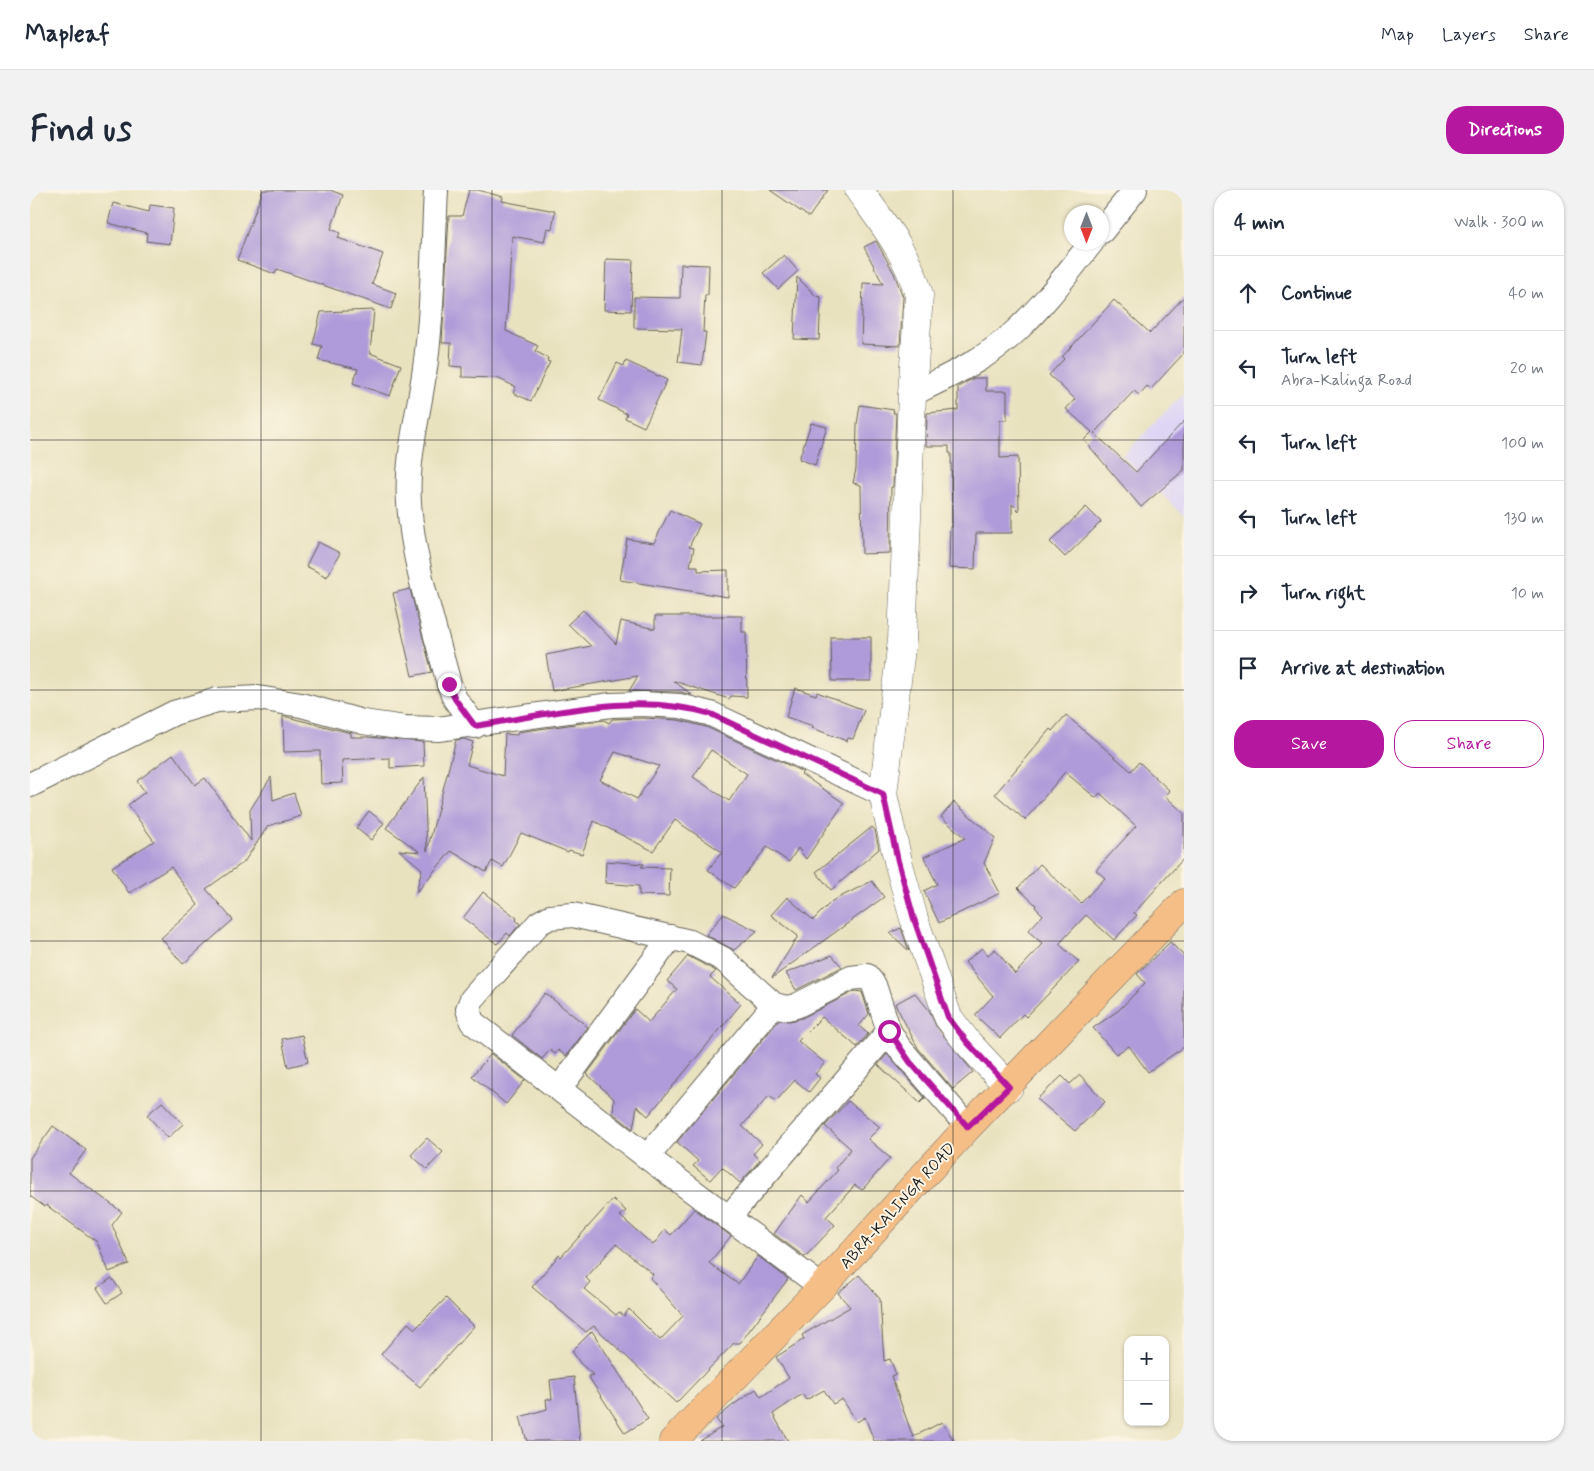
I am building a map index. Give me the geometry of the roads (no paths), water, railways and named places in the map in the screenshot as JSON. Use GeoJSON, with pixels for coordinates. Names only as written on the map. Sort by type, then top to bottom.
{"type":"FeatureCollection","features":[{"type":"Feature","properties":{"kind":"main road","name":"ABRA-KALINGA ROAD"},"geometry":{"type":"LineString","coordinates":[[673,1441],[822,1287],[968,1127],[1009,1087],[1184,903]]}},
{"type":"Feature","properties":{"kind":"street"},"geometry":{"type":"LineString","coordinates":[[436,190],[431,297],[425,366],[411,457],[409,501],[413,537],[449,684],[455,699],[475,726]]}},
{"type":"Feature","properties":{"kind":"street"},"geometry":{"type":"LineString","coordinates":[[859,190],[884,225],[916,281],[919,295],[912,394],[902,640],[883,794],[898,861],[914,919],[948,1017],[967,1042],[1009,1087]]}},
{"type":"Feature","properties":{"kind":"street"},"geometry":{"type":"LineString","coordinates":[[1109,222],[1135,190]]}},
{"type":"Feature","properties":{"kind":"street"},"geometry":{"type":"LineString","coordinates":[[912,394],[962,370],[1017,331],[1085,250]]}},
{"type":"Feature","properties":{"kind":"street"},"geometry":{"type":"LineString","coordinates":[[30,785],[174,712],[217,700],[258,698],[301,705],[364,722],[405,728],[438,729],[475,726],[611,705],[680,706],[711,714],[883,794]]}},
{"type":"Feature","properties":{"kind":"street"},"geometry":{"type":"LineString","coordinates":[[822,1287],[647,1158],[472,1022],[468,1009],[472,999],[539,923],[550,917],[584,917],[671,937],[701,946],[717,955],[774,1005],[792,1007],[851,978],[867,976],[874,984],[889,1031],[910,1062],[968,1127]]}},
{"type":"Feature","properties":{"kind":"street"},"geometry":{"type":"LineString","coordinates":[[559,1090],[671,937]]}},
{"type":"Feature","properties":{"kind":"street"},"geometry":{"type":"LineString","coordinates":[[647,1158],[774,1005]]}},
{"type":"Feature","properties":{"kind":"street"},"geometry":{"type":"LineString","coordinates":[[728,1218],[889,1031]]}}]}
